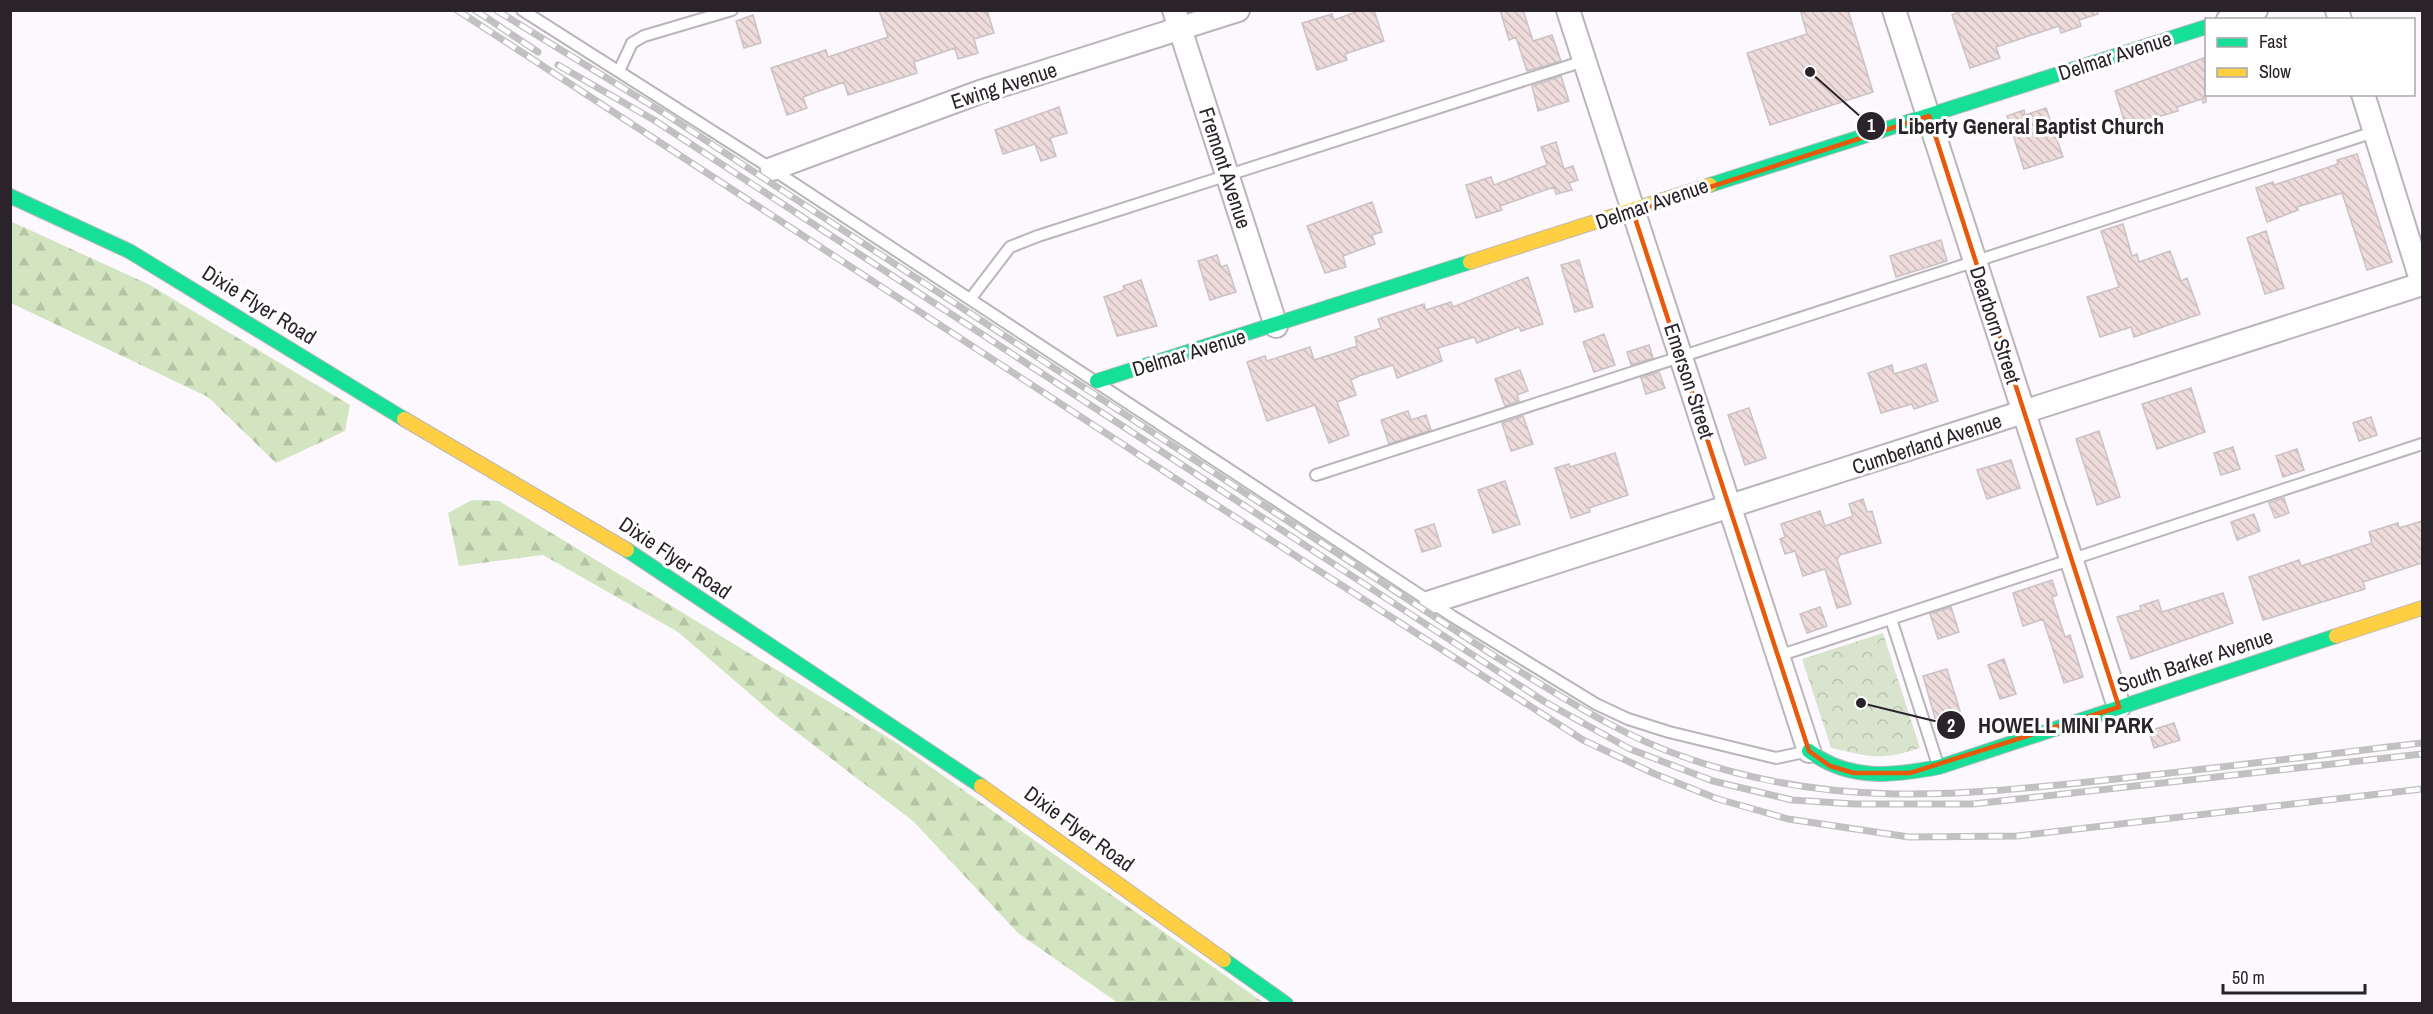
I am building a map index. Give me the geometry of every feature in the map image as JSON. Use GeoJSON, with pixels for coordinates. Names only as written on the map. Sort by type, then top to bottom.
{"type":"FeatureCollection","features":[{"type":"Feature","properties":{"kind":"street","name":"Ewing Avenue"},"geometry":{"type":"LineString","coordinates":[[772,169],[1177,20],[1238,10]]}},
{"type":"Feature","properties":{"kind":"street","name":"Emerson Street"},"geometry":{"type":"LineString","coordinates":[[1568,10],[1809,751]]}},
{"type":"Feature","properties":{"kind":"street","name":"Dearborn Street"},"geometry":{"type":"LineString","coordinates":[[1894,10],[2118,707]]}},
{"type":"Feature","properties":{"kind":"street"},"geometry":{"type":"LineString","coordinates":[[2234,18],[2256,10]]}},
{"type":"Feature","properties":{"kind":"street","name":"Fremont Avenue"},"geometry":{"type":"LineString","coordinates":[[1177,20],[1276,326]]}},
{"type":"Feature","properties":{"kind":"street","name":"Delmar Avenue"},"geometry":{"type":"LineString","coordinates":[[1097,381],[1276,326],[2205,27]]}},
{"type":"Feature","properties":{"kind":"street"},"geometry":{"type":"LineString","coordinates":[[2364,96],[2422,284]]}},
{"type":"Feature","properties":{"kind":"street","name":"Dixie Flyer Road"},"geometry":{"type":"LineString","coordinates":[[10,196],[129,251],[380,405],[595,530],[939,756],[1286,1004]]}},
{"type":"Feature","properties":{"kind":"street","name":"Cumberland Avenue"},"geometry":{"type":"LineString","coordinates":[[1431,602],[1730,508],[2422,284]]}},
{"type":"Feature","properties":{"kind":"street","name":"South Barker Avenue"},"geometry":{"type":"LineString","coordinates":[[1809,751],[1830,766],[1854,773],[1890,776],[1939,767],[2422,608]]}},
{"type":"Feature","properties":{"kind":"lane"},"geometry":{"type":"LineString","coordinates":[[522,10],[772,169],[1431,602],[1571,690],[1628,719],[1776,758],[1809,751]]}},
{"type":"Feature","properties":{"kind":"lane"},"geometry":{"type":"LineString","coordinates":[[618,71],[632,43],[644,36],[732,10]]}},
{"type":"Feature","properties":{"kind":"lane"},"geometry":{"type":"LineString","coordinates":[[971,298],[1010,247],[1584,61]]}},
{"type":"Feature","properties":{"kind":"lane"},"geometry":{"type":"LineString","coordinates":[[1316,475],[2374,132]]}},
{"type":"Feature","properties":{"kind":"lane"},"geometry":{"type":"LineString","coordinates":[[1778,656],[2422,444]]}},
{"type":"Feature","properties":{"kind":"lane"},"geometry":{"type":"LineString","coordinates":[[1890,619],[1939,767]]}},
{"type":"Feature","properties":{"kind":"highlighted area"},"geometry":{"type":"Polygon","coordinates":[[[1929,116],[2119,707],[1910,773],[1854,773],[1830,766],[1809,751],[1633,212],[1929,116]]]}},
{"type":"Feature","properties":{"kind":"green space"},"geometry":{"type":"Polygon","coordinates":[[[10,221],[148,284],[350,405],[345,431],[276,463],[208,397],[11,303],[10,221]]]}},
{"type":"Feature","properties":{"kind":"green space"},"geometry":{"type":"Polygon","coordinates":[[[472,500],[499,501],[897,743],[1264,1003],[1118,1003],[1018,933],[913,821],[778,718],[678,632],[543,555],[459,566],[448,513],[472,500]]]}},
{"type":"Feature","properties":{"kind":"green space"},"geometry":{"type":"Polygon","coordinates":[[[1883,633],[1920,748],[1895,755],[1876,756],[1831,748],[1802,659],[1883,633]]]}},
{"type":"Feature","properties":{"kind":"building"},"geometry":{"type":"Polygon","coordinates":[[[879,10],[987,10],[994,33],[974,39],[978,53],[958,59],[955,48],[914,62],[917,73],[848,95],[844,82],[803,97],[807,108],[787,115],[771,68],[826,50],[828,57],[888,37],[879,10]]]}},
{"type":"Feature","properties":{"kind":"building"},"geometry":{"type":"Polygon","coordinates":[[[1361,10],[1374,10],[1384,41],[1345,54],[1347,60],[1317,70],[1302,23],[1332,14],[1334,20],[1361,10]]]}},
{"type":"Feature","properties":{"kind":"building"},"geometry":{"type":"Polygon","coordinates":[[[1500,10],[1523,10],[1533,41],[1552,35],[1561,61],[1527,71],[1516,37],[1509,40],[1500,10]]]}},
{"type":"Feature","properties":{"kind":"building"},"geometry":{"type":"Polygon","coordinates":[[[1810,10],[1848,10],[1873,92],[1770,125],[1747,53],[1807,34],[1801,13],[1810,10]]]}},
{"type":"Feature","properties":{"kind":"building"},"geometry":{"type":"Polygon","coordinates":[[[1963,10],[2097,10],[2098,14],[2079,20],[2081,26],[2061,33],[2059,26],[1996,47],[2000,58],[1970,68],[1952,15],[1963,10]]]}},
{"type":"Feature","properties":{"kind":"building"},"geometry":{"type":"Polygon","coordinates":[[[753,15],[761,43],[744,48],[736,21],[753,15]]]}},
{"type":"Feature","properties":{"kind":"building"},"geometry":{"type":"Polygon","coordinates":[[[2205,57],[2206,102],[2203,103],[2202,99],[2177,107],[2178,111],[2154,118],[2155,123],[2128,133],[2115,91],[2205,57]]]}},
{"type":"Feature","properties":{"kind":"building"},"geometry":{"type":"Polygon","coordinates":[[[1561,76],[1569,101],[1538,111],[1532,86],[1561,76]]]}},
{"type":"Feature","properties":{"kind":"building"},"geometry":{"type":"Polygon","coordinates":[[[1059,107],[1067,133],[1050,138],[1056,156],[1041,161],[1035,144],[1003,154],[995,130],[1059,107]]]}},
{"type":"Feature","properties":{"kind":"building"},"geometry":{"type":"Polygon","coordinates":[[[2046,108],[2063,157],[2024,169],[2007,116],[2024,110],[2025,115],[2046,108]]]}},
{"type":"Feature","properties":{"kind":"building"},"geometry":{"type":"Polygon","coordinates":[[[1556,142],[1564,169],[1573,166],[1578,180],[1569,183],[1572,190],[1556,194],[1554,187],[1500,206],[1502,210],[1476,218],[1466,185],[1491,177],[1494,185],[1547,165],[1541,147],[1556,142]]]}},
{"type":"Feature","properties":{"kind":"building"},"geometry":{"type":"Polygon","coordinates":[[[2357,154],[2392,262],[2367,270],[2342,193],[2297,207],[2298,210],[2267,222],[2256,188],[2273,182],[2274,185],[2338,164],[2337,160],[2357,154]]]}},
{"type":"Feature","properties":{"kind":"building"},"geometry":{"type":"Polygon","coordinates":[[[1372,202],[1382,232],[1372,235],[1375,244],[1343,256],[1346,267],[1325,273],[1307,226],[1372,202]]]}},
{"type":"Feature","properties":{"kind":"building"},"geometry":{"type":"Polygon","coordinates":[[[2123,224],[2132,256],[2137,254],[2139,262],[2170,251],[2181,281],[2187,278],[2200,314],[2134,337],[2131,327],[2100,337],[2087,297],[2119,287],[2101,231],[2123,224]]]}},
{"type":"Feature","properties":{"kind":"building"},"geometry":{"type":"Polygon","coordinates":[[[2266,231],[2284,288],[2265,294],[2247,238],[2266,231]]]}},
{"type":"Feature","properties":{"kind":"building"},"geometry":{"type":"Polygon","coordinates":[[[1941,240],[1947,261],[1896,277],[1890,256],[1941,240]]]}},
{"type":"Feature","properties":{"kind":"building"},"geometry":{"type":"Polygon","coordinates":[[[1217,255],[1221,267],[1227,265],[1236,292],[1210,300],[1198,261],[1217,255]]]}},
{"type":"Feature","properties":{"kind":"building"},"geometry":{"type":"Polygon","coordinates":[[[1579,260],[1593,307],[1575,312],[1561,265],[1579,260]]]}},
{"type":"Feature","properties":{"kind":"building"},"geometry":{"type":"Polygon","coordinates":[[[1528,277],[1543,324],[1521,331],[1519,327],[1477,343],[1474,337],[1438,348],[1442,361],[1397,378],[1393,365],[1351,380],[1356,395],[1337,402],[1349,435],[1329,443],[1315,405],[1267,421],[1247,362],[1265,356],[1267,361],[1310,347],[1314,360],[1357,346],[1355,337],[1381,328],[1378,319],[1424,304],[1426,310],[1451,302],[1453,307],[1528,277]]]}},
{"type":"Feature","properties":{"kind":"building"},"geometry":{"type":"Polygon","coordinates":[[[1141,280],[1157,326],[1117,336],[1104,297],[1124,290],[1123,286],[1141,280]]]}},
{"type":"Feature","properties":{"kind":"building"},"geometry":{"type":"Polygon","coordinates":[[[1604,334],[1615,365],[1594,372],[1583,342],[1604,334]]]}},
{"type":"Feature","properties":{"kind":"building"},"geometry":{"type":"Polygon","coordinates":[[[1649,345],[1653,358],[1631,365],[1627,352],[1649,345]]]}},
{"type":"Feature","properties":{"kind":"building"},"geometry":{"type":"Polygon","coordinates":[[[1926,364],[1938,401],[1914,409],[1912,404],[1881,413],[1868,373],[1892,365],[1894,374],[1926,364]]]}},
{"type":"Feature","properties":{"kind":"building"},"geometry":{"type":"Polygon","coordinates":[[[1520,370],[1528,391],[1517,395],[1519,401],[1505,406],[1495,379],[1520,370]]]}},
{"type":"Feature","properties":{"kind":"building"},"geometry":{"type":"Polygon","coordinates":[[[1659,372],[1665,388],[1646,394],[1641,378],[1659,372]]]}},
{"type":"Feature","properties":{"kind":"building"},"geometry":{"type":"Polygon","coordinates":[[[2191,388],[2205,432],[2157,449],[2142,404],[2191,388]]]}},
{"type":"Feature","properties":{"kind":"building"},"geometry":{"type":"Polygon","coordinates":[[[1749,408],[1766,458],[1745,465],[1728,415],[1749,408]]]}},
{"type":"Feature","properties":{"kind":"building"},"geometry":{"type":"Polygon","coordinates":[[[1408,411],[1411,420],[1426,415],[1431,430],[1389,444],[1381,420],[1408,411]]]}},
{"type":"Feature","properties":{"kind":"building"},"geometry":{"type":"Polygon","coordinates":[[[1523,416],[1533,444],[1511,451],[1502,423],[1523,416]]]}},
{"type":"Feature","properties":{"kind":"building"},"geometry":{"type":"Polygon","coordinates":[[[2371,417],[2377,435],[2359,441],[2353,423],[2371,417]]]}},
{"type":"Feature","properties":{"kind":"building"},"geometry":{"type":"Polygon","coordinates":[[[2099,431],[2120,497],[2097,505],[2076,439],[2099,431]]]}},
{"type":"Feature","properties":{"kind":"building"},"geometry":{"type":"Polygon","coordinates":[[[2233,447],[2240,469],[2221,475],[2214,453],[2233,447]]]}},
{"type":"Feature","properties":{"kind":"building"},"geometry":{"type":"Polygon","coordinates":[[[2297,449],[2304,470],[2283,477],[2276,456],[2297,449]]]}},
{"type":"Feature","properties":{"kind":"building"},"geometry":{"type":"Polygon","coordinates":[[[1615,453],[1628,495],[1589,508],[1590,512],[1571,518],[1555,468],[1569,464],[1570,467],[1615,453]]]}},
{"type":"Feature","properties":{"kind":"building"},"geometry":{"type":"Polygon","coordinates":[[[2011,460],[2020,488],[1987,499],[1977,470],[2011,460]]]}},
{"type":"Feature","properties":{"kind":"building"},"geometry":{"type":"Polygon","coordinates":[[[1505,481],[1520,524],[1493,533],[1478,490],[1505,481]]]}},
{"type":"Feature","properties":{"kind":"building"},"geometry":{"type":"Polygon","coordinates":[[[2284,498],[2289,513],[2275,518],[2269,503],[2284,498]]]}},
{"type":"Feature","properties":{"kind":"building"},"geometry":{"type":"Polygon","coordinates":[[[1863,499],[1867,512],[1872,511],[1881,543],[1840,555],[1837,559],[1851,604],[1837,608],[1825,569],[1803,576],[1795,551],[1785,554],[1780,539],[1785,537],[1781,524],[1820,511],[1825,526],[1853,516],[1849,504],[1863,499]]]}},
{"type":"Feature","properties":{"kind":"building"},"geometry":{"type":"Polygon","coordinates":[[[2254,514],[2260,531],[2237,540],[2231,522],[2254,514]]]}},
{"type":"Feature","properties":{"kind":"building"},"geometry":{"type":"Polygon","coordinates":[[[2422,521],[2422,563],[2363,582],[2365,589],[2263,620],[2249,577],[2299,560],[2301,566],[2372,543],[2369,532],[2398,523],[2399,528],[2422,521]]]}},
{"type":"Feature","properties":{"kind":"building"},"geometry":{"type":"Polygon","coordinates":[[[1434,524],[1441,546],[1422,552],[1415,530],[1434,524]]]}},
{"type":"Feature","properties":{"kind":"building"},"geometry":{"type":"Polygon","coordinates":[[[2052,580],[2057,595],[2052,597],[2065,637],[2070,635],[2083,677],[2064,683],[2043,619],[2023,626],[2013,593],[2052,580]]]}},
{"type":"Feature","properties":{"kind":"building"},"geometry":{"type":"Polygon","coordinates":[[[2223,593],[2233,623],[2131,659],[2117,617],[2141,610],[2140,606],[2158,600],[2162,612],[2223,593]]]}},
{"type":"Feature","properties":{"kind":"building"},"geometry":{"type":"Polygon","coordinates":[[[1820,607],[1827,626],[1807,633],[1800,614],[1820,607]]]}},
{"type":"Feature","properties":{"kind":"building"},"geometry":{"type":"Polygon","coordinates":[[[1951,607],[1959,632],[1938,639],[1930,614],[1951,607]]]}},
{"type":"Feature","properties":{"kind":"building"},"geometry":{"type":"Polygon","coordinates":[[[2004,659],[2016,694],[2000,699],[1988,665],[2004,659]]]}},
{"type":"Feature","properties":{"kind":"building"},"geometry":{"type":"Polygon","coordinates":[[[1947,669],[1960,711],[1935,718],[1923,676],[1947,669]]]}},
{"type":"Feature","properties":{"kind":"building"},"geometry":{"type":"Polygon","coordinates":[[[2174,723],[2180,740],[2154,748],[2149,731],[2174,723]]]}},
{"type":"Feature","properties":{"kind":"railway"},"geometry":{"type":"LineString","coordinates":[[457,10],[1196,492],[1583,740],[1655,774],[1718,799],[1788,819],[1909,837],[2017,836],[2422,789]]}},
{"type":"Feature","properties":{"kind":"railway"},"geometry":{"type":"LineString","coordinates":[[475,10],[538,52]]}},
{"type":"Feature","properties":{"kind":"railway"},"geometry":{"type":"LineString","coordinates":[[496,10],[667,115],[1496,657],[1589,713],[1662,749],[1742,774],[1796,785],[1848,792],[1900,794],[1952,793],[2060,785],[2422,743]]}},
{"type":"Feature","properties":{"kind":"railway"},"geometry":{"type":"LineString","coordinates":[[558,65],[654,120],[1545,702],[1630,749],[1713,781],[1792,800],[1855,804],[1973,804],[2422,754]]}},
{"type":"Feature","properties":{"kind":"traffic: fast"},"geometry":{"type":"LineString","coordinates":[[1710,185],[2205,27]]}},
{"type":"Feature","properties":{"kind":"traffic: fast"},"geometry":{"type":"LineString","coordinates":[[10,196],[129,251],[404,419]]}},
{"type":"Feature","properties":{"kind":"traffic: fast"},"geometry":{"type":"LineString","coordinates":[[1097,381],[1470,262]]}},
{"type":"Feature","properties":{"kind":"traffic: fast"},"geometry":{"type":"LineString","coordinates":[[627,550],[981,786]]}},
{"type":"Feature","properties":{"kind":"traffic: fast"},"geometry":{"type":"LineString","coordinates":[[1809,751],[1824,761],[1840,767],[1871,774],[1904,773],[1939,767],[2336,636]]}},
{"type":"Feature","properties":{"kind":"traffic: fast"},"geometry":{"type":"LineString","coordinates":[[1224,960],[1286,1004]]}},
{"type":"Feature","properties":{"kind":"traffic: slow"},"geometry":{"type":"LineString","coordinates":[[1470,262],[1710,185]]}},
{"type":"Feature","properties":{"kind":"traffic: slow"},"geometry":{"type":"LineString","coordinates":[[404,419],[627,550]]}},
{"type":"Feature","properties":{"kind":"traffic: slow"},"geometry":{"type":"LineString","coordinates":[[2336,636],[2422,608]]}},
{"type":"Feature","properties":{"kind":"traffic: slow"},"geometry":{"type":"LineString","coordinates":[[981,786],[1224,960]]}},
{"type":"Feature","properties":{"kind":"place","name":"Liberty General Baptist Church"},"geometry":{"type":"Point","coordinates":[1810,72]}},
{"type":"Feature","properties":{"kind":"place","name":"HOWELL MINI PARK"},"geometry":{"type":"Point","coordinates":[1861,703]}}]}
